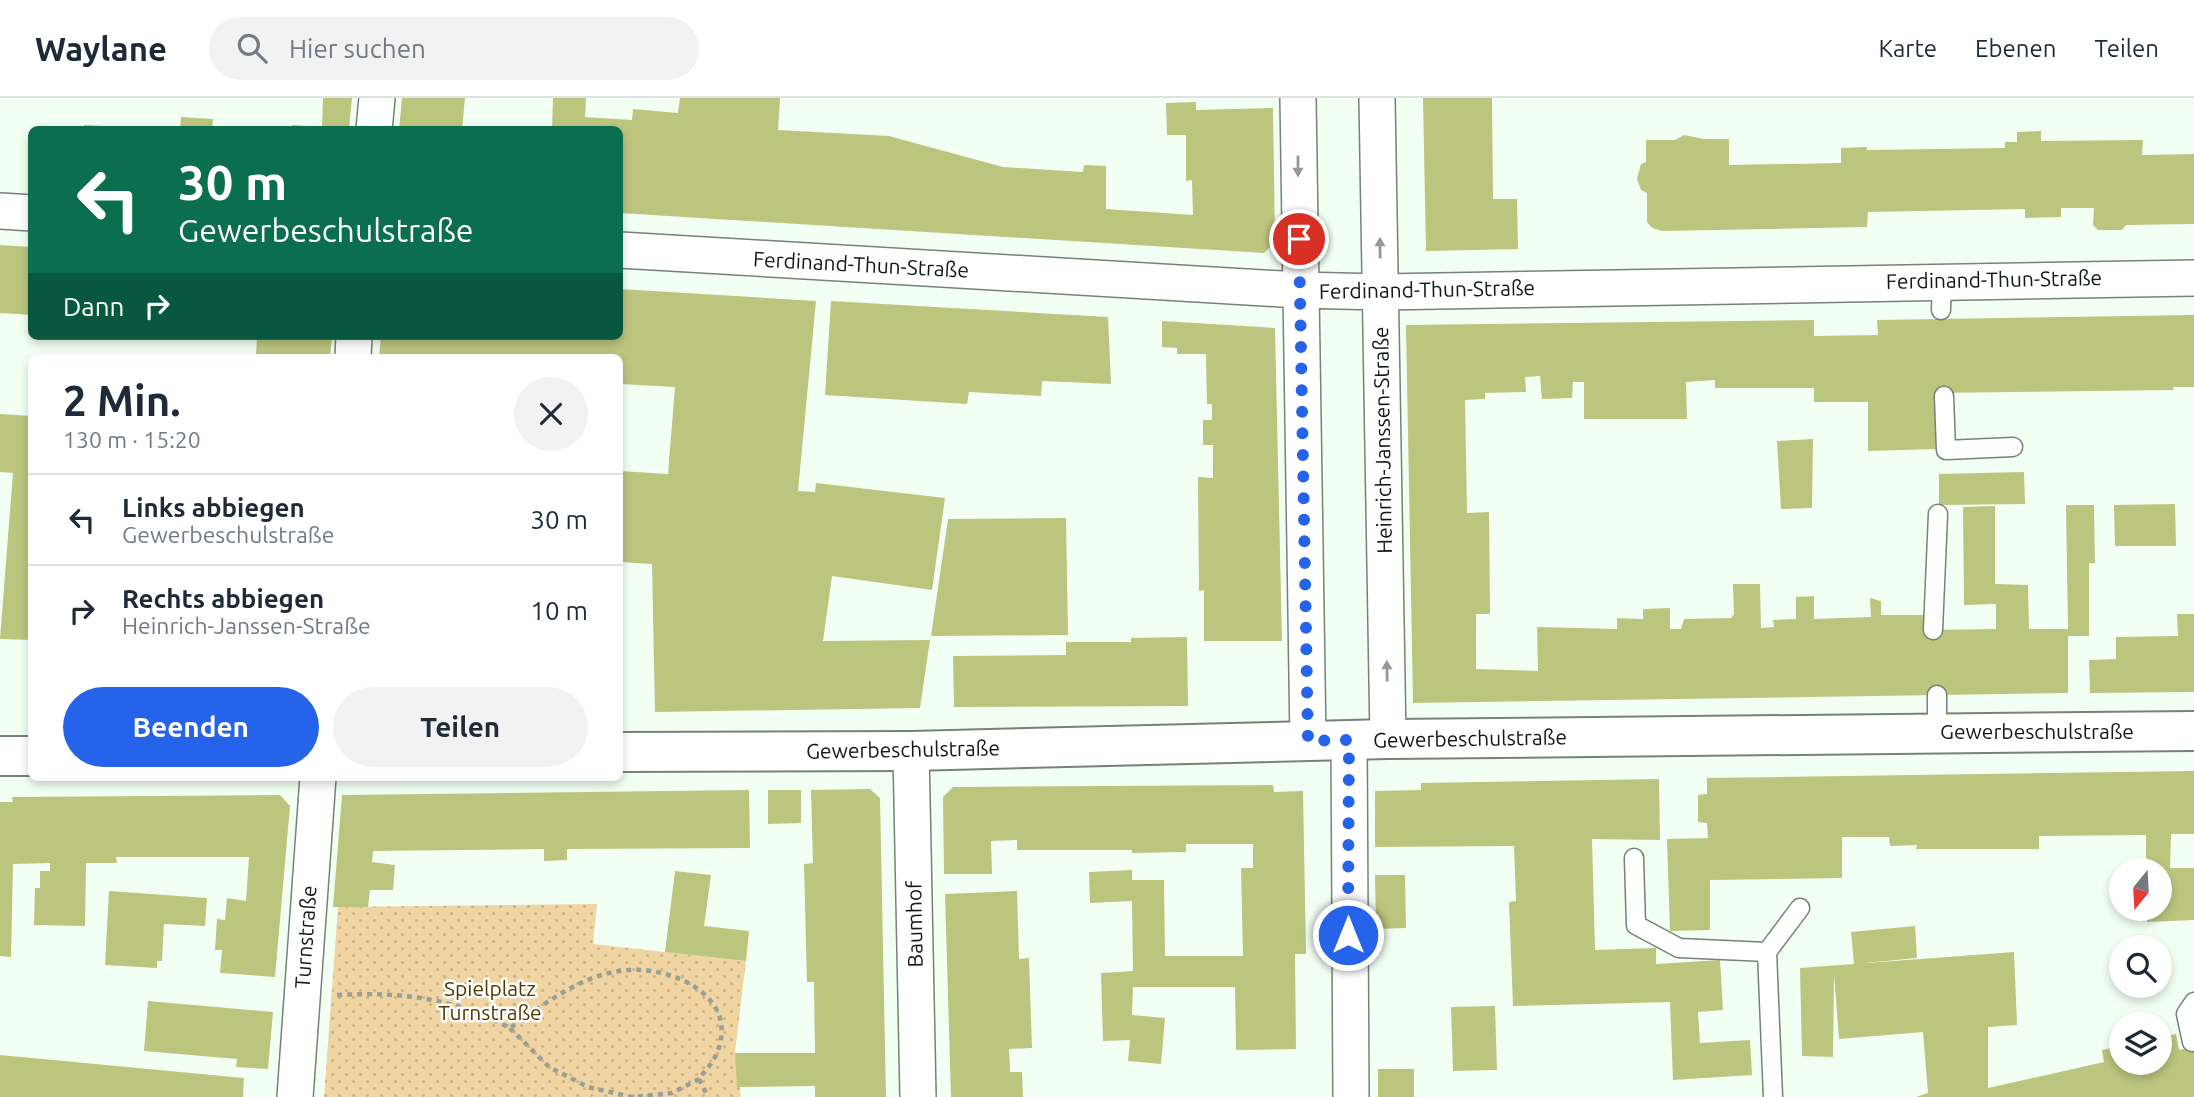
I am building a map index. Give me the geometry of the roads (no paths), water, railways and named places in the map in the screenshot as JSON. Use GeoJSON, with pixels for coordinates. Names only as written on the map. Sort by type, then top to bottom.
{"type":"FeatureCollection","features":[{"type":"Feature","properties":{"kind":"street"},"geometry":{"type":"LineString","coordinates":[[374,126],[377,98]]}},
{"type":"Feature","properties":{"kind":"street"},"geometry":{"type":"LineString","coordinates":[[1298,98],[1308,741]]}},
{"type":"Feature","properties":{"kind":"street","name":"Heinrich-Janssen-Straße"},"geometry":{"type":"LineString","coordinates":[[1377,98],[1388,740]]}},
{"type":"Feature","properties":{"kind":"street"},"geometry":{"type":"LineString","coordinates":[[0,211],[28,213]]}},
{"type":"Feature","properties":{"kind":"street","name":"Ferdinand-Thun-Straße"},"geometry":{"type":"LineString","coordinates":[[623,250],[1299,290],[1381,292],[1941,295],[2194,278]]}},
{"type":"Feature","properties":{"kind":"street","name":"Gewerbeschulstraße"},"geometry":{"type":"LineString","coordinates":[[623,752],[911,751],[1349,740],[2194,731]]}},
{"type":"Feature","properties":{"kind":"street"},"geometry":{"type":"LineString","coordinates":[[1349,740],[1351,1097]]}},
{"type":"Feature","properties":{"kind":"street","name":"Baumhof"},"geometry":{"type":"LineString","coordinates":[[911,751],[918,1097]]}},
{"type":"Feature","properties":{"kind":"street"},"geometry":{"type":"LineString","coordinates":[[0,756],[28,755]]}},
{"type":"Feature","properties":{"kind":"street","name":"Turnstraße"},"geometry":{"type":"LineString","coordinates":[[295,1097],[318,781]]}},
{"type":"Feature","properties":{"kind":"lane"},"geometry":{"type":"LineString","coordinates":[[1944,396],[1946,450],[2013,447]]}},
{"type":"Feature","properties":{"kind":"lane"},"geometry":{"type":"LineString","coordinates":[[1933,630],[1938,514]]}},
{"type":"Feature","properties":{"kind":"lane"},"geometry":{"type":"LineString","coordinates":[[1937,695],[1937,732]]}},
{"type":"Feature","properties":{"kind":"lane"},"geometry":{"type":"LineString","coordinates":[[1634,858],[1636,925],[1679,948],[1767,952]]}},
{"type":"Feature","properties":{"kind":"lane"},"geometry":{"type":"LineString","coordinates":[[1773,1097],[1767,952],[1800,908]]}},
{"type":"Feature","properties":{"kind":"lane"},"geometry":{"type":"LineString","coordinates":[[2192,1042],[2186,1014],[2194,1002]]}},
{"type":"Feature","properties":{"kind":"park label","name":"Spielplatz Turnstraße"},"geometry":{"type":"Point","coordinates":[490,1001]}}]}
